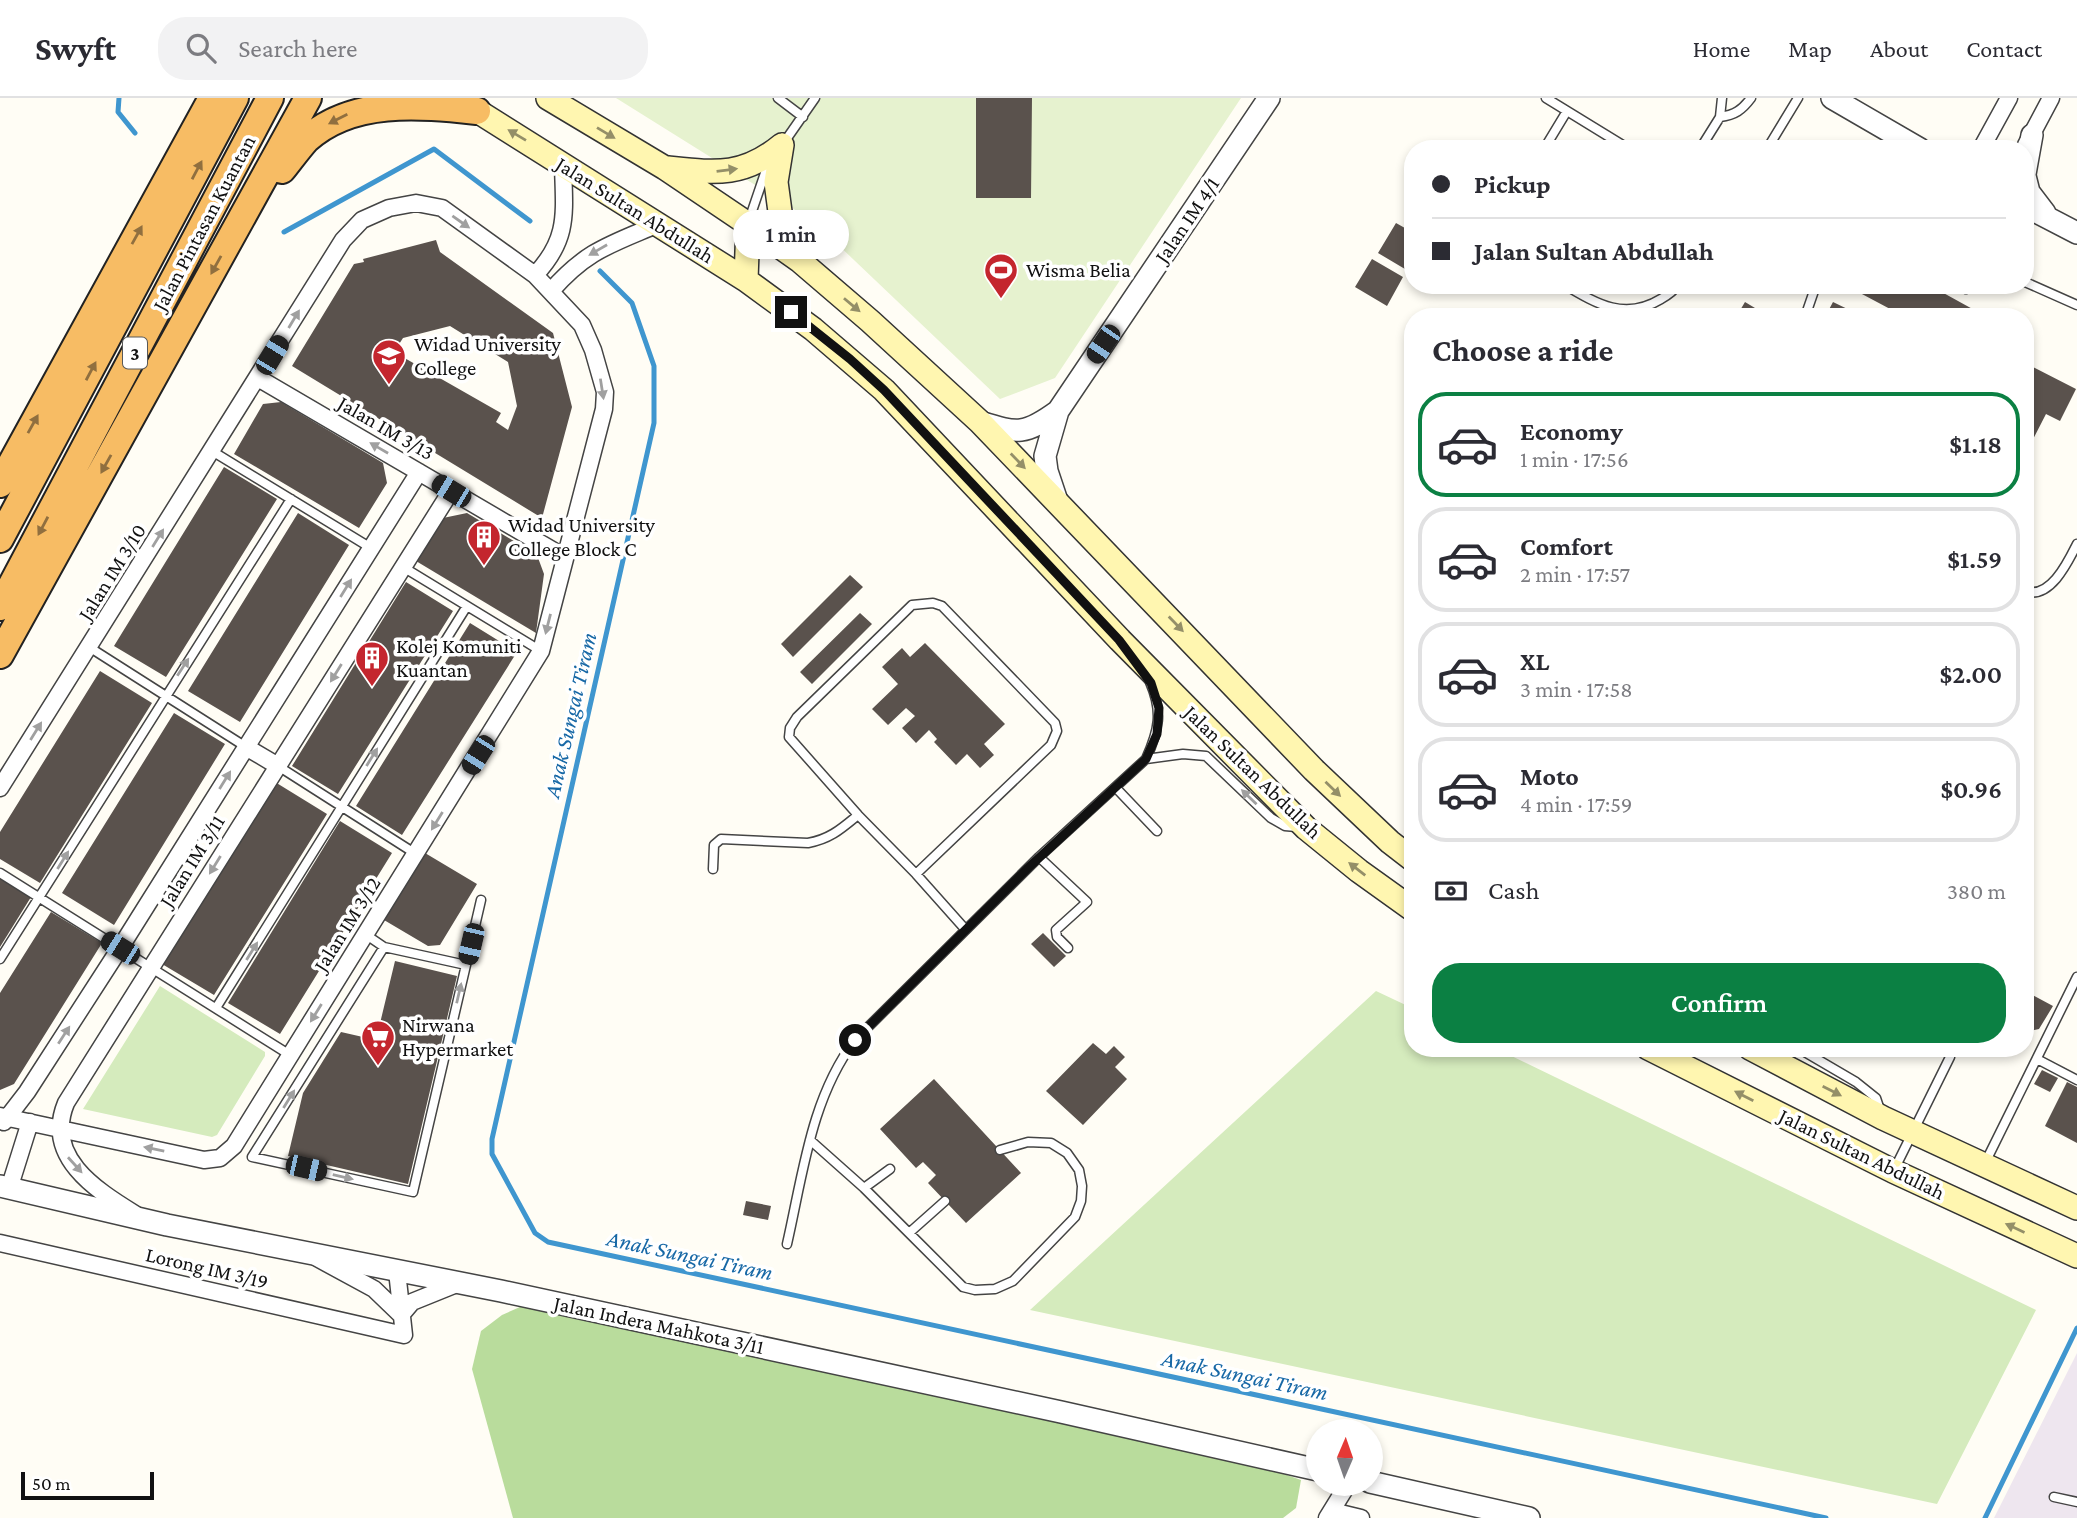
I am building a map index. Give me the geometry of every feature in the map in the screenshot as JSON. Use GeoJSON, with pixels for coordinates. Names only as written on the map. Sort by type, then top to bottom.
{"type":"FeatureCollection","features":[{"type":"Feature","properties":{"kind":"highway"},"geometry":{"type":"LineString","coordinates":[[189,140],[198,98]]}},
{"type":"Feature","properties":{"kind":"highway"},"geometry":{"type":"LineString","coordinates":[[0,484],[212,98]]}},
{"type":"Feature","properties":{"kind":"highway","name":"Jalan Pintasan Kuantan"},"geometry":{"type":"LineString","coordinates":[[0,539],[235,98]]}},
{"type":"Feature","properties":{"kind":"highway","name":"Jalan Pintasan Kuantan"},"geometry":{"type":"LineString","coordinates":[[0,607],[270,98]]}},
{"type":"Feature","properties":{"kind":"highway"},"geometry":{"type":"LineString","coordinates":[[0,655],[308,98]]}},
{"type":"Feature","properties":{"kind":"highway"},"geometry":{"type":"LineString","coordinates":[[243,217],[308,139],[332,120],[371,107],[467,105]]}},
{"type":"Feature","properties":{"kind":"main road","name":"Jalan Sultan Abdullah"},"geometry":{"type":"LineString","coordinates":[[548,98],[665,168],[748,224],[800,261],[870,321],[980,422],[1314,770],[1404,853]]}},
{"type":"Feature","properties":{"kind":"main road","name":"Jalan Sultan Abdullah"},"geometry":{"type":"LineString","coordinates":[[467,105],[746,280],[813,329],[884,390],[1119,640],[1306,828],[1404,903]]}},
{"type":"Feature","properties":{"kind":"main road"},"geometry":{"type":"LineString","coordinates":[[665,168],[707,172],[750,167],[782,145]]}},
{"type":"Feature","properties":{"kind":"main road"},"geometry":{"type":"LineString","coordinates":[[782,145],[776,182],[781,219],[800,261]]}},
{"type":"Feature","properties":{"kind":"main road"},"geometry":{"type":"LineString","coordinates":[[746,280],[748,224]]}},
{"type":"Feature","properties":{"kind":"main road","name":"Jalan Sultan Abdullah"},"geometry":{"type":"LineString","coordinates":[[1666,1057],[1893,1171],[2077,1256]]}},
{"type":"Feature","properties":{"kind":"main road","name":"Jalan Sultan Abdullah"},"geometry":{"type":"LineString","coordinates":[[1767,1057],[1883,1118],[2077,1208]]}},
{"type":"Feature","properties":{"kind":"street","name":"Jalan IM 4/1"},"geometry":{"type":"LineString","coordinates":[[1057,501],[1045,456],[1058,411],[1269,98]]}},
{"type":"Feature","properties":{"kind":"street"},"geometry":{"type":"LineString","coordinates":[[1832,98],[1904,140]]}},
{"type":"Feature","properties":{"kind":"street"},"geometry":{"type":"LineString","coordinates":[[1986,140],[2009,98]]}},
{"type":"Feature","properties":{"kind":"street"},"geometry":{"type":"LineString","coordinates":[[2029,140],[2051,98]]}},
{"type":"Feature","properties":{"kind":"street"},"geometry":{"type":"LineString","coordinates":[[535,275],[547,262],[559,240],[564,216],[563,164]]}},
{"type":"Feature","properties":{"kind":"street"},"geometry":{"type":"LineString","coordinates":[[2034,199],[2049,219]]}},
{"type":"Feature","properties":{"kind":"street","name":"Jalan IM 3/10"},"geometry":{"type":"LineString","coordinates":[[0,789],[343,240],[362,220],[389,208],[416,203],[442,208],[535,275]]}},
{"type":"Feature","properties":{"kind":"street"},"geometry":{"type":"LineString","coordinates":[[2034,211],[2077,233]]}},
{"type":"Feature","properties":{"kind":"street"},"geometry":{"type":"LineString","coordinates":[[551,291],[586,257],[607,244],[656,225]]}},
{"type":"Feature","properties":{"kind":"street","name":"Jalan IM 3/12"},"geometry":{"type":"LineString","coordinates":[[59,1129],[204,1160],[220,1158],[234,1146],[541,651],[604,409],[605,392],[593,350],[582,325],[535,275]]}},
{"type":"Feature","properties":{"kind":"street","name":"Jalan IM 3/13"},"geometry":{"type":"LineString","coordinates":[[258,378],[564,557]]}},
{"type":"Feature","properties":{"kind":"street","name":"Jalan IM 4/1"},"geometry":{"type":"LineString","coordinates":[[980,422],[1003,429],[1028,430],[1058,411]]}},
{"type":"Feature","properties":{"kind":"street","name":"Jalan IM 3/11"},"geometry":{"type":"LineString","coordinates":[[3,1120],[120,948],[419,472]]}},
{"type":"Feature","properties":{"kind":"street","name":"Jalan IM 3/11"},"geometry":{"type":"LineString","coordinates":[[59,1129],[60,1116],[66,1103],[451,491]]}},
{"type":"Feature","properties":{"kind":"street"},"geometry":{"type":"LineString","coordinates":[[246,747],[278,766]]}},
{"type":"Feature","properties":{"kind":"street"},"geometry":{"type":"LineString","coordinates":[[3,1120],[30,1122],[59,1129],[65,1154],[89,1180],[135,1214],[167,1225]]}},
{"type":"Feature","properties":{"kind":"street"},"geometry":{"type":"LineString","coordinates":[[5,1187],[30,1122]]}},
{"type":"Feature","properties":{"kind":"street","name":"Jalan Indera Mahkota 3/11"},"geometry":{"type":"LineString","coordinates":[[5,1187],[167,1225],[459,1283],[1306,1467]]}},
{"type":"Feature","properties":{"kind":"street","name":"Lorong IM 3/19"},"geometry":{"type":"LineString","coordinates":[[0,1243],[404,1335],[401,1315]]}},
{"type":"Feature","properties":{"kind":"street"},"geometry":{"type":"LineString","coordinates":[[314,1256],[374,1289],[401,1315]]}},
{"type":"Feature","properties":{"kind":"street"},"geometry":{"type":"LineString","coordinates":[[397,1271],[401,1315]]}},
{"type":"Feature","properties":{"kind":"street"},"geometry":{"type":"LineString","coordinates":[[401,1315],[412,1302],[459,1283]]}},
{"type":"Feature","properties":{"kind":"street"},"geometry":{"type":"LineString","coordinates":[[1383,1485],[1529,1518]]}},
{"type":"Feature","properties":{"kind":"street"},"geometry":{"type":"LineString","coordinates":[[1340,1496],[1329,1514],[1361,1518]]}},
{"type":"Feature","properties":{"kind":"lane"},"geometry":{"type":"LineString","coordinates":[[778,98],[803,117]]}},
{"type":"Feature","properties":{"kind":"lane"},"geometry":{"type":"LineString","coordinates":[[748,224],[765,173],[815,98]]}},
{"type":"Feature","properties":{"kind":"lane"},"geometry":{"type":"LineString","coordinates":[[1546,98],[1609,140]]}},
{"type":"Feature","properties":{"kind":"lane"},"geometry":{"type":"LineString","coordinates":[[1706,140],[1720,117],[1722,98]]}},
{"type":"Feature","properties":{"kind":"lane"},"geometry":{"type":"LineString","coordinates":[[1720,117],[1734,115],[1751,98]]}},
{"type":"Feature","properties":{"kind":"lane"},"geometry":{"type":"LineString","coordinates":[[1772,140],[1798,98]]}},
{"type":"Feature","properties":{"kind":"lane"},"geometry":{"type":"LineString","coordinates":[[1549,140],[1567,111]]}},
{"type":"Feature","properties":{"kind":"lane"},"geometry":{"type":"LineString","coordinates":[[2034,286],[2077,305]]}},
{"type":"Feature","properties":{"kind":"lane"},"geometry":{"type":"LineString","coordinates":[[1581,294],[1591,300],[1621,308]]}},
{"type":"Feature","properties":{"kind":"lane"},"geometry":{"type":"LineString","coordinates":[[1644,308],[1669,294]]}},
{"type":"Feature","properties":{"kind":"lane"},"geometry":{"type":"LineString","coordinates":[[212,451],[371,548]]}},
{"type":"Feature","properties":{"kind":"lane"},"geometry":{"type":"LineString","coordinates":[[0,959],[291,499]]}},
{"type":"Feature","properties":{"kind":"lane"},"geometry":{"type":"LineString","coordinates":[[2034,592],[2047,588],[2067,563],[2077,544]]}},
{"type":"Feature","properties":{"kind":"lane"},"geometry":{"type":"LineString","coordinates":[[403,567],[541,651]]}},
{"type":"Feature","properties":{"kind":"lane"},"geometry":{"type":"LineString","coordinates":[[916,874],[1051,746],[1057,731],[1055,723],[942,606],[933,603],[912,605],[797,717],[790,728],[789,737],[793,745],[965,929]]}},
{"type":"Feature","properties":{"kind":"lane"},"geometry":{"type":"LineString","coordinates":[[216,1008],[467,606]]}},
{"type":"Feature","properties":{"kind":"lane"},"geometry":{"type":"LineString","coordinates":[[787,1244],[810,1140],[828,1082],[840,1059],[855,1040],[965,929],[1146,759],[1157,734],[1159,708],[1151,683],[1119,640]]}},
{"type":"Feature","properties":{"kind":"lane"},"geometry":{"type":"LineString","coordinates":[[89,648],[246,747]]}},
{"type":"Feature","properties":{"kind":"lane"},"geometry":{"type":"LineString","coordinates":[[1146,759],[1183,754],[1206,756],[1271,818],[1285,826],[1306,828]]}},
{"type":"Feature","properties":{"kind":"lane"},"geometry":{"type":"LineString","coordinates":[[278,766],[416,853]]}},
{"type":"Feature","properties":{"kind":"lane"},"geometry":{"type":"LineString","coordinates":[[1116,788],[1157,831]]}},
{"type":"Feature","properties":{"kind":"lane"},"geometry":{"type":"LineString","coordinates":[[713,869],[714,845],[721,839],[808,843],[820,841],[839,832],[858,815]]}},
{"type":"Feature","properties":{"kind":"lane"},"geometry":{"type":"LineString","coordinates":[[1039,857],[1087,902],[1056,930],[1057,937],[1068,948]]}},
{"type":"Feature","properties":{"kind":"lane"},"geometry":{"type":"LineString","coordinates":[[0,873],[289,1055]]}},
{"type":"Feature","properties":{"kind":"lane"},"geometry":{"type":"LineString","coordinates":[[384,947],[252,1157],[413,1192],[481,900]]}},
{"type":"Feature","properties":{"kind":"lane"},"geometry":{"type":"LineString","coordinates":[[365,934],[384,947],[466,965]]}},
{"type":"Feature","properties":{"kind":"lane"},"geometry":{"type":"LineString","coordinates":[[1984,1166],[2077,977]]}},
{"type":"Feature","properties":{"kind":"lane"},"geometry":{"type":"LineString","coordinates":[[1813,1057],[1856,1082],[1876,1098],[1883,1118]]}},
{"type":"Feature","properties":{"kind":"lane"},"geometry":{"type":"LineString","coordinates":[[1893,1171],[1950,1057]]}},
{"type":"Feature","properties":{"kind":"lane"},"geometry":{"type":"LineString","coordinates":[[2036,1059],[2077,1080]]}},
{"type":"Feature","properties":{"kind":"lane"},"geometry":{"type":"LineString","coordinates":[[810,1140],[864,1188],[954,1280],[975,1290],[995,1289],[1013,1281],[1075,1217],[1081,1201],[1079,1170],[1067,1153],[1051,1143],[1028,1142],[1000,1150]]}},
{"type":"Feature","properties":{"kind":"lane"},"geometry":{"type":"LineString","coordinates":[[864,1188],[890,1169]]}},
{"type":"Feature","properties":{"kind":"lane"},"geometry":{"type":"LineString","coordinates":[[909,1233],[945,1201]]}},
{"type":"Feature","properties":{"kind":"lane"},"geometry":{"type":"LineString","coordinates":[[2054,1497],[2077,1503]]}},
{"type":"Feature","properties":{"kind":"shaded area"},"geometry":{"type":"Polygon","coordinates":[[[2077,1353],[2077,1518],[1994,1518],[2077,1353]]]}},
{"type":"Feature","properties":{"kind":"green space","name":"Wisma Belia"},"geometry":{"type":"Polygon","coordinates":[[[616,98],[1241,98],[1055,378],[1000,399],[813,221],[616,98]]]}},
{"type":"Feature","properties":{"kind":"green space"},"geometry":{"type":"Polygon","coordinates":[[[160,986],[265,1052],[217,1135],[212,1137],[83,1109],[160,986]]]}},
{"type":"Feature","properties":{"kind":"green space"},"geometry":{"type":"Polygon","coordinates":[[[1376,991],[1404,1004],[1404,1057],[1514,1057],[2036,1310],[1937,1504],[1030,1310],[1376,991]]]}},
{"type":"Feature","properties":{"kind":"green space"},"geometry":{"type":"Polygon","coordinates":[[[538,1299],[1199,1444],[1301,1480],[1296,1508],[1283,1518],[513,1518],[472,1369],[481,1331],[502,1315],[538,1299]]]}},
{"type":"Feature","properties":{"kind":"building"},"geometry":{"type":"Polygon","coordinates":[[[976,98],[1032,98],[1031,198],[976,198],[976,98]]]}},
{"type":"Feature","properties":{"kind":"building"},"geometry":{"type":"Polygon","coordinates":[[[1396,223],[1404,228],[1404,268],[1378,253],[1396,223]]]}},
{"type":"Feature","properties":{"kind":"building","name":"Widad University College"},"geometry":{"type":"Polygon","coordinates":[[[436,240],[440,252],[553,333],[572,407],[542,518],[292,366],[354,264],[364,262],[363,259],[436,240]],[[450,326],[403,338],[394,352],[501,413],[496,422],[508,430],[517,406],[508,362],[450,326]]]}},
{"type":"Feature","properties":{"kind":"building"},"geometry":{"type":"Polygon","coordinates":[[[1372,259],[1403,277],[1387,306],[1355,287],[1372,259]]]}},
{"type":"Feature","properties":{"kind":"building"},"geometry":{"type":"Polygon","coordinates":[[[1862,294],[1945,294],[1971,308],[1888,308],[1862,294]]]}},
{"type":"Feature","properties":{"kind":"building"},"geometry":{"type":"Polygon","coordinates":[[[1745,302],[1755,308],[1741,308],[1745,302]]]}},
{"type":"Feature","properties":{"kind":"building"},"geometry":{"type":"Polygon","coordinates":[[[1833,302],[1845,308],[1830,308],[1833,302]]]}},
{"type":"Feature","properties":{"kind":"building"},"geometry":{"type":"Polygon","coordinates":[[[2034,368],[2076,389],[2060,421],[2046,414],[2034,437],[2034,368]]]}},
{"type":"Feature","properties":{"kind":"building"},"geometry":{"type":"Polygon","coordinates":[[[281,402],[383,463],[387,483],[359,528],[234,454],[263,404],[281,402]]]}},
{"type":"Feature","properties":{"kind":"building"},"geometry":{"type":"Polygon","coordinates":[[[224,467],[277,499],[166,677],[114,646],[224,467]]]}},
{"type":"Feature","properties":{"kind":"building"},"geometry":{"type":"Polygon","coordinates":[[[298,513],[349,545],[240,722],[188,691],[298,513]]]}},
{"type":"Feature","properties":{"kind":"building","name":"Widad University College Block C"},"geometry":{"type":"Polygon","coordinates":[[[467,513],[537,555],[544,574],[536,633],[416,561],[443,518],[467,513]]]}},
{"type":"Feature","properties":{"kind":"building"},"geometry":{"type":"Polygon","coordinates":[[[850,575],[863,587],[793,657],[781,644],[850,575]]]}},
{"type":"Feature","properties":{"kind":"building","name":"Kolej Komuniti Kuantan"},"geometry":{"type":"Polygon","coordinates":[[[406,582],[453,611],[338,794],[292,766],[406,582]]]}},
{"type":"Feature","properties":{"kind":"building"},"geometry":{"type":"Polygon","coordinates":[[[860,613],[872,624],[812,684],[800,672],[860,613]]]}},
{"type":"Feature","properties":{"kind":"building"},"geometry":{"type":"Polygon","coordinates":[[[470,623],[517,652],[402,835],[356,806],[470,623]]]}},
{"type":"Feature","properties":{"kind":"building"},"geometry":{"type":"Polygon","coordinates":[[[925,643],[1005,724],[984,744],[994,755],[980,768],[967,754],[956,765],[934,742],[937,739],[929,730],[916,743],[902,728],[915,716],[906,708],[888,725],[872,709],[898,684],[882,667],[902,648],[910,657],[925,643]]]}},
{"type":"Feature","properties":{"kind":"building"},"geometry":{"type":"Polygon","coordinates":[[[100,671],[152,703],[40,883],[0,859],[0,832],[100,671]]]}},
{"type":"Feature","properties":{"kind":"building"},"geometry":{"type":"Polygon","coordinates":[[[174,713],[225,744],[114,925],[62,893],[174,713]]]}},
{"type":"Feature","properties":{"kind":"building"},"geometry":{"type":"Polygon","coordinates":[[[275,782],[327,814],[214,995],[162,964],[275,782]]]}},
{"type":"Feature","properties":{"kind":"building"},"geometry":{"type":"Polygon","coordinates":[[[340,821],[392,853],[280,1034],[228,1003],[340,821]]]}},
{"type":"Feature","properties":{"kind":"building"},"geometry":{"type":"Polygon","coordinates":[[[425,853],[477,884],[440,945],[428,946],[384,920],[425,853]]]}},
{"type":"Feature","properties":{"kind":"building"},"geometry":{"type":"Polygon","coordinates":[[[0,878],[31,897],[0,947],[0,878]]]}},
{"type":"Feature","properties":{"kind":"building"},"geometry":{"type":"Polygon","coordinates":[[[51,912],[102,943],[14,1084],[0,1090],[0,993],[51,912]]]}},
{"type":"Feature","properties":{"kind":"building"},"geometry":{"type":"Polygon","coordinates":[[[1043,933],[1066,956],[1054,967],[1031,944],[1043,933]]]}},
{"type":"Feature","properties":{"kind":"building","name":"Nirwana Hypermarket"},"geometry":{"type":"Polygon","coordinates":[[[395,961],[457,976],[408,1184],[288,1156],[303,1093],[341,1032],[376,1040],[395,961]]]}},
{"type":"Feature","properties":{"kind":"building"},"geometry":{"type":"Polygon","coordinates":[[[2034,996],[2053,1006],[2039,1029],[2034,1030],[2034,996]]]}},
{"type":"Feature","properties":{"kind":"building"},"geometry":{"type":"Polygon","coordinates":[[[1093,1043],[1106,1054],[1114,1046],[1125,1057],[1115,1067],[1127,1079],[1083,1125],[1046,1091],[1093,1043]]]}},
{"type":"Feature","properties":{"kind":"building"},"geometry":{"type":"Polygon","coordinates":[[[2042,1070],[2058,1078],[2050,1092],[2034,1084],[2042,1070]]]}},
{"type":"Feature","properties":{"kind":"building"},"geometry":{"type":"Polygon","coordinates":[[[934,1079],[1021,1173],[966,1223],[928,1183],[936,1175],[923,1162],[916,1168],[880,1129],[934,1079]]]}},
{"type":"Feature","properties":{"kind":"building"},"geometry":{"type":"Polygon","coordinates":[[[2067,1082],[2077,1087],[2077,1143],[2045,1126],[2067,1082]]]}},
{"type":"Feature","properties":{"kind":"building"},"geometry":{"type":"Polygon","coordinates":[[[746,1201],[771,1206],[768,1220],[743,1215],[746,1201]]]}},
{"type":"Feature","properties":{"kind":"waterway"},"geometry":{"type":"LineString","coordinates":[[119,98],[118,112],[135,133]]}},
{"type":"Feature","properties":{"kind":"waterway"},"geometry":{"type":"LineString","coordinates":[[284,232],[434,149],[530,221]]}},
{"type":"Feature","properties":{"kind":"waterway","name":"Anak Sungai Tiram"},"geometry":{"type":"LineString","coordinates":[[600,271],[632,303],[654,366],[654,423],[492,1139],[492,1154],[535,1233],[548,1242],[1826,1518]]}},
{"type":"Feature","properties":{"kind":"waterway"},"geometry":{"type":"LineString","coordinates":[[1985,1518],[2077,1328]]}},
{"type":"Feature","properties":{"kind":"place","name":"Wisma Belia"},"geometry":{"type":"Point","coordinates":[1001,300]}},
{"type":"Feature","properties":{"kind":"place","name":"Widad University College"},"geometry":{"type":"Point","coordinates":[389,386]}},
{"type":"Feature","properties":{"kind":"place","name":"Widad University College Block C"},"geometry":{"type":"Point","coordinates":[484,567]}},
{"type":"Feature","properties":{"kind":"place","name":"Kolej Komuniti Kuantan"},"geometry":{"type":"Point","coordinates":[372,688]}},
{"type":"Feature","properties":{"kind":"place","name":"Nirwana Hypermarket"},"geometry":{"type":"Point","coordinates":[378,1067]}},
{"type":"Feature","properties":{"kind":"route"},"geometry":{"type":"LineString","coordinates":[[791,312],[884,390],[1119,640],[1151,683],[1159,708],[1157,734],[1146,759],[1028,868],[855,1040]]}}]}
